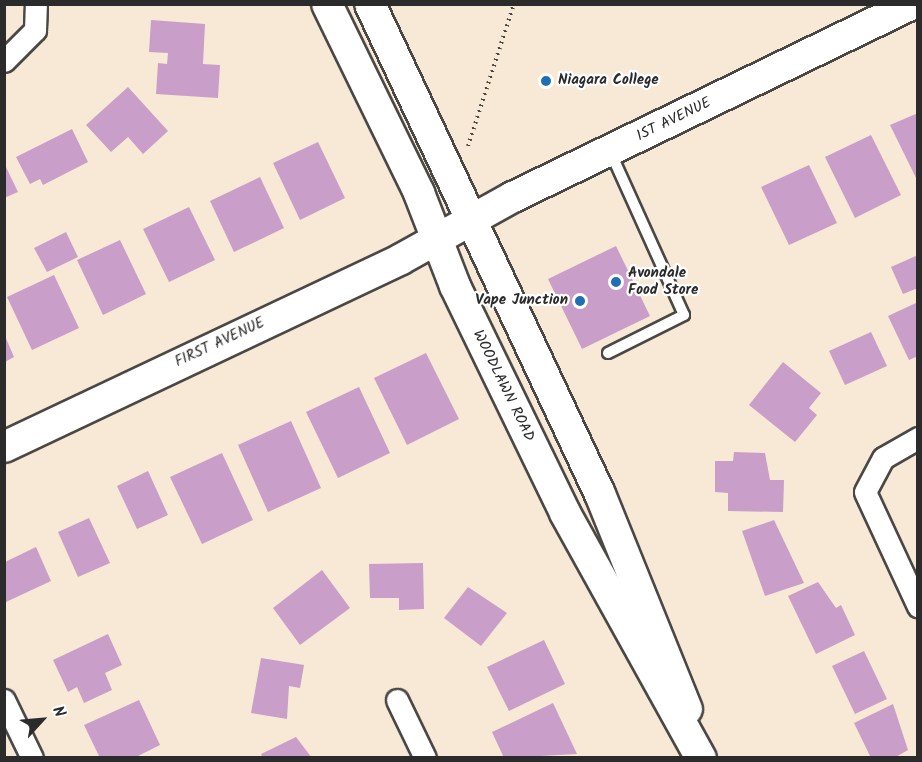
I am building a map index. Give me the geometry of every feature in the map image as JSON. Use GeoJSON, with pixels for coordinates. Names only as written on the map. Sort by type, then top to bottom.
{"type":"FeatureCollection","features":[{"type":"Feature","properties":{"kind":"main road","name":"WOODLAWN ROAD"},"geometry":{"type":"LineString","coordinates":[[327,4],[565,513],[702,758]]}},
{"type":"Feature","properties":{"kind":"main road","name":"WOODLAWN ROAD"},"geometry":{"type":"LineString","coordinates":[[370,4],[600,494],[669,657],[702,758]]}},
{"type":"Feature","properties":{"kind":"main road","name":"1ST AVENUE"},"geometry":{"type":"LineString","coordinates":[[436,240],[471,220],[610,151],[913,4]]}},
{"type":"Feature","properties":{"kind":"main road","name":"FIRST AVENUE"},"geometry":{"type":"LineString","coordinates":[[4,447],[436,240]]}},
{"type":"Feature","properties":{"kind":"street"},"geometry":{"type":"LineString","coordinates":[[8,59],[35,30],[36,4]]}},
{"type":"Feature","properties":{"kind":"street"},"geometry":{"type":"LineString","coordinates":[[918,438],[883,458],[865,492],[918,606]]}},
{"type":"Feature","properties":{"kind":"street"},"geometry":{"type":"LineString","coordinates":[[4,700],[32,758]]}},
{"type":"Feature","properties":{"kind":"street"},"geometry":{"type":"LineString","coordinates":[[397,700],[425,758]]}},
{"type":"Feature","properties":{"kind":"lane"},"geometry":{"type":"LineString","coordinates":[[608,353],[684,315],[610,151]]}},
{"type":"Feature","properties":{"kind":"path"},"geometry":{"type":"LineString","coordinates":[[465,156],[514,4]]}},
{"type":"Feature","properties":{"kind":"building"},"geometry":{"type":"Polygon","coordinates":[[[151,20],[205,24],[203,64],[220,65],[218,98],[156,94],[158,63],[167,64],[168,53],[149,52],[151,20]]]}},
{"type":"Feature","properties":{"kind":"building"},"geometry":{"type":"Polygon","coordinates":[[[128,87],[168,131],[143,154],[128,137],[111,152],[86,125],[128,87]]]}},
{"type":"Feature","properties":{"kind":"building"},"geometry":{"type":"Polygon","coordinates":[[[918,113],[918,182],[890,125],[918,113]]]}},
{"type":"Feature","properties":{"kind":"building"},"geometry":{"type":"Polygon","coordinates":[[[72,129],[88,162],[43,185],[40,179],[30,184],[16,157],[72,129]]]}},
{"type":"Feature","properties":{"kind":"building"},"geometry":{"type":"Polygon","coordinates":[[[871,135],[901,195],[855,218],[825,157],[871,135]]]}},
{"type":"Feature","properties":{"kind":"building"},"geometry":{"type":"Polygon","coordinates":[[[318,142],[345,198],[300,220],[273,163],[318,142]]]}},
{"type":"Feature","properties":{"kind":"building"},"geometry":{"type":"Polygon","coordinates":[[[4,163],[18,192],[4,198],[4,163]]]}},
{"type":"Feature","properties":{"kind":"building"},"geometry":{"type":"Polygon","coordinates":[[[809,165],[837,223],[789,245],[761,187],[809,165]]]}},
{"type":"Feature","properties":{"kind":"building"},"geometry":{"type":"Polygon","coordinates":[[[260,177],[284,228],[234,252],[210,201],[260,177]]]}},
{"type":"Feature","properties":{"kind":"building"},"geometry":{"type":"Polygon","coordinates":[[[189,207],[215,260],[169,282],[143,229],[189,207]]]}},
{"type":"Feature","properties":{"kind":"building"},"geometry":{"type":"Polygon","coordinates":[[[66,232],[78,257],[47,272],[34,248],[66,232]]]}},
{"type":"Feature","properties":{"kind":"building"},"geometry":{"type":"Polygon","coordinates":[[[120,240],[146,294],[103,315],[77,260],[120,240]]]}},
{"type":"Feature","properties":{"kind":"building"},"geometry":{"type":"Polygon","coordinates":[[[616,246],[650,316],[582,349],[548,279],[616,246]]]}},
{"type":"Feature","properties":{"kind":"building"},"geometry":{"type":"Polygon","coordinates":[[[918,255],[918,288],[903,294],[891,267],[918,255]]]}},
{"type":"Feature","properties":{"kind":"building"},"geometry":{"type":"Polygon","coordinates":[[[54,275],[79,328],[32,350],[7,297],[54,275]]]}},
{"type":"Feature","properties":{"kind":"building"},"geometry":{"type":"Polygon","coordinates":[[[918,302],[918,356],[909,360],[888,316],[918,302]]]}},
{"type":"Feature","properties":{"kind":"building"},"geometry":{"type":"Polygon","coordinates":[[[871,332],[887,366],[845,385],[829,351],[871,332]]]}},
{"type":"Feature","properties":{"kind":"building"},"geometry":{"type":"Polygon","coordinates":[[[5,336],[14,357],[5,362],[5,336]]]}},
{"type":"Feature","properties":{"kind":"building"},"geometry":{"type":"Polygon","coordinates":[[[426,353],[459,419],[407,445],[374,378],[426,353]]]}},
{"type":"Feature","properties":{"kind":"building"},"geometry":{"type":"Polygon","coordinates":[[[783,362],[821,393],[809,408],[817,415],[795,442],[749,405],[783,362]]]}},
{"type":"Feature","properties":{"kind":"building"},"geometry":{"type":"Polygon","coordinates":[[[359,387],[390,453],[338,478],[306,412],[359,387]]]}},
{"type":"Feature","properties":{"kind":"building"},"geometry":{"type":"Polygon","coordinates":[[[291,421],[321,488],[268,512],[238,445],[291,421]]]}},
{"type":"Feature","properties":{"kind":"building"},"geometry":{"type":"Polygon","coordinates":[[[734,452],[765,453],[770,480],[784,480],[783,512],[728,511],[728,493],[715,492],[715,461],[733,461],[734,452]]]}},
{"type":"Feature","properties":{"kind":"building"},"geometry":{"type":"Polygon","coordinates":[[[222,453],[253,520],[202,544],[170,477],[222,453]]]}},
{"type":"Feature","properties":{"kind":"building"},"geometry":{"type":"Polygon","coordinates":[[[148,471],[168,515],[137,529],[117,486],[148,471]]]}},
{"type":"Feature","properties":{"kind":"building"},"geometry":{"type":"Polygon","coordinates":[[[89,518],[110,563],[78,577],[58,532],[89,518]]]}},
{"type":"Feature","properties":{"kind":"building"},"geometry":{"type":"Polygon","coordinates":[[[774,520],[804,583],[765,596],[742,531],[774,520]]]}},
{"type":"Feature","properties":{"kind":"building"},"geometry":{"type":"Polygon","coordinates":[[[36,547],[51,581],[6,602],[5,562],[36,547]]]}},
{"type":"Feature","properties":{"kind":"building"},"geometry":{"type":"Polygon","coordinates":[[[423,563],[424,609],[399,610],[399,598],[370,598],[369,564],[423,563]]]}},
{"type":"Feature","properties":{"kind":"building"},"geometry":{"type":"Polygon","coordinates":[[[322,570],[350,608],[300,645],[273,608],[322,570]]]}},
{"type":"Feature","properties":{"kind":"building"},"geometry":{"type":"Polygon","coordinates":[[[818,582],[836,608],[841,605],[855,635],[816,654],[788,596],[818,582]]]}},
{"type":"Feature","properties":{"kind":"building"},"geometry":{"type":"Polygon","coordinates":[[[468,587],[507,613],[481,646],[444,618],[468,587]]]}},
{"type":"Feature","properties":{"kind":"building"},"geometry":{"type":"Polygon","coordinates":[[[108,634],[122,665],[105,673],[112,690],[84,703],[77,687],[68,692],[53,660],[108,634]]]}},
{"type":"Feature","properties":{"kind":"building"},"geometry":{"type":"Polygon","coordinates":[[[544,640],[565,684],[509,711],[487,667],[544,640]]]}},
{"type":"Feature","properties":{"kind":"building"},"geometry":{"type":"Polygon","coordinates":[[[864,651],[887,699],[855,714],[832,666],[864,651]]]}},
{"type":"Feature","properties":{"kind":"building"},"geometry":{"type":"Polygon","coordinates":[[[261,658],[304,665],[300,688],[289,686],[287,719],[251,713],[261,658]]]}},
{"type":"Feature","properties":{"kind":"building"},"geometry":{"type":"Polygon","coordinates":[[[139,700],[160,745],[134,758],[100,758],[84,725],[139,700]]]}},
{"type":"Feature","properties":{"kind":"building"},"geometry":{"type":"Polygon","coordinates":[[[553,703],[577,754],[504,758],[492,732],[553,703]]]}},
{"type":"Feature","properties":{"kind":"building"},"geometry":{"type":"Polygon","coordinates":[[[893,704],[908,750],[894,758],[871,758],[854,723],[893,704]]]}},
{"type":"Feature","properties":{"kind":"building"},"geometry":{"type":"Polygon","coordinates":[[[296,737],[312,758],[263,758],[261,754],[296,737]]]}},
{"type":"Feature","properties":{"kind":"place","name":"Niagara College"},"geometry":{"type":"Point","coordinates":[546,81]}},
{"type":"Feature","properties":{"kind":"place","name":"Avondale Food Store"},"geometry":{"type":"Point","coordinates":[616,282]}},
{"type":"Feature","properties":{"kind":"place","name":"Vape Junction"},"geometry":{"type":"Point","coordinates":[580,301]}}]}
